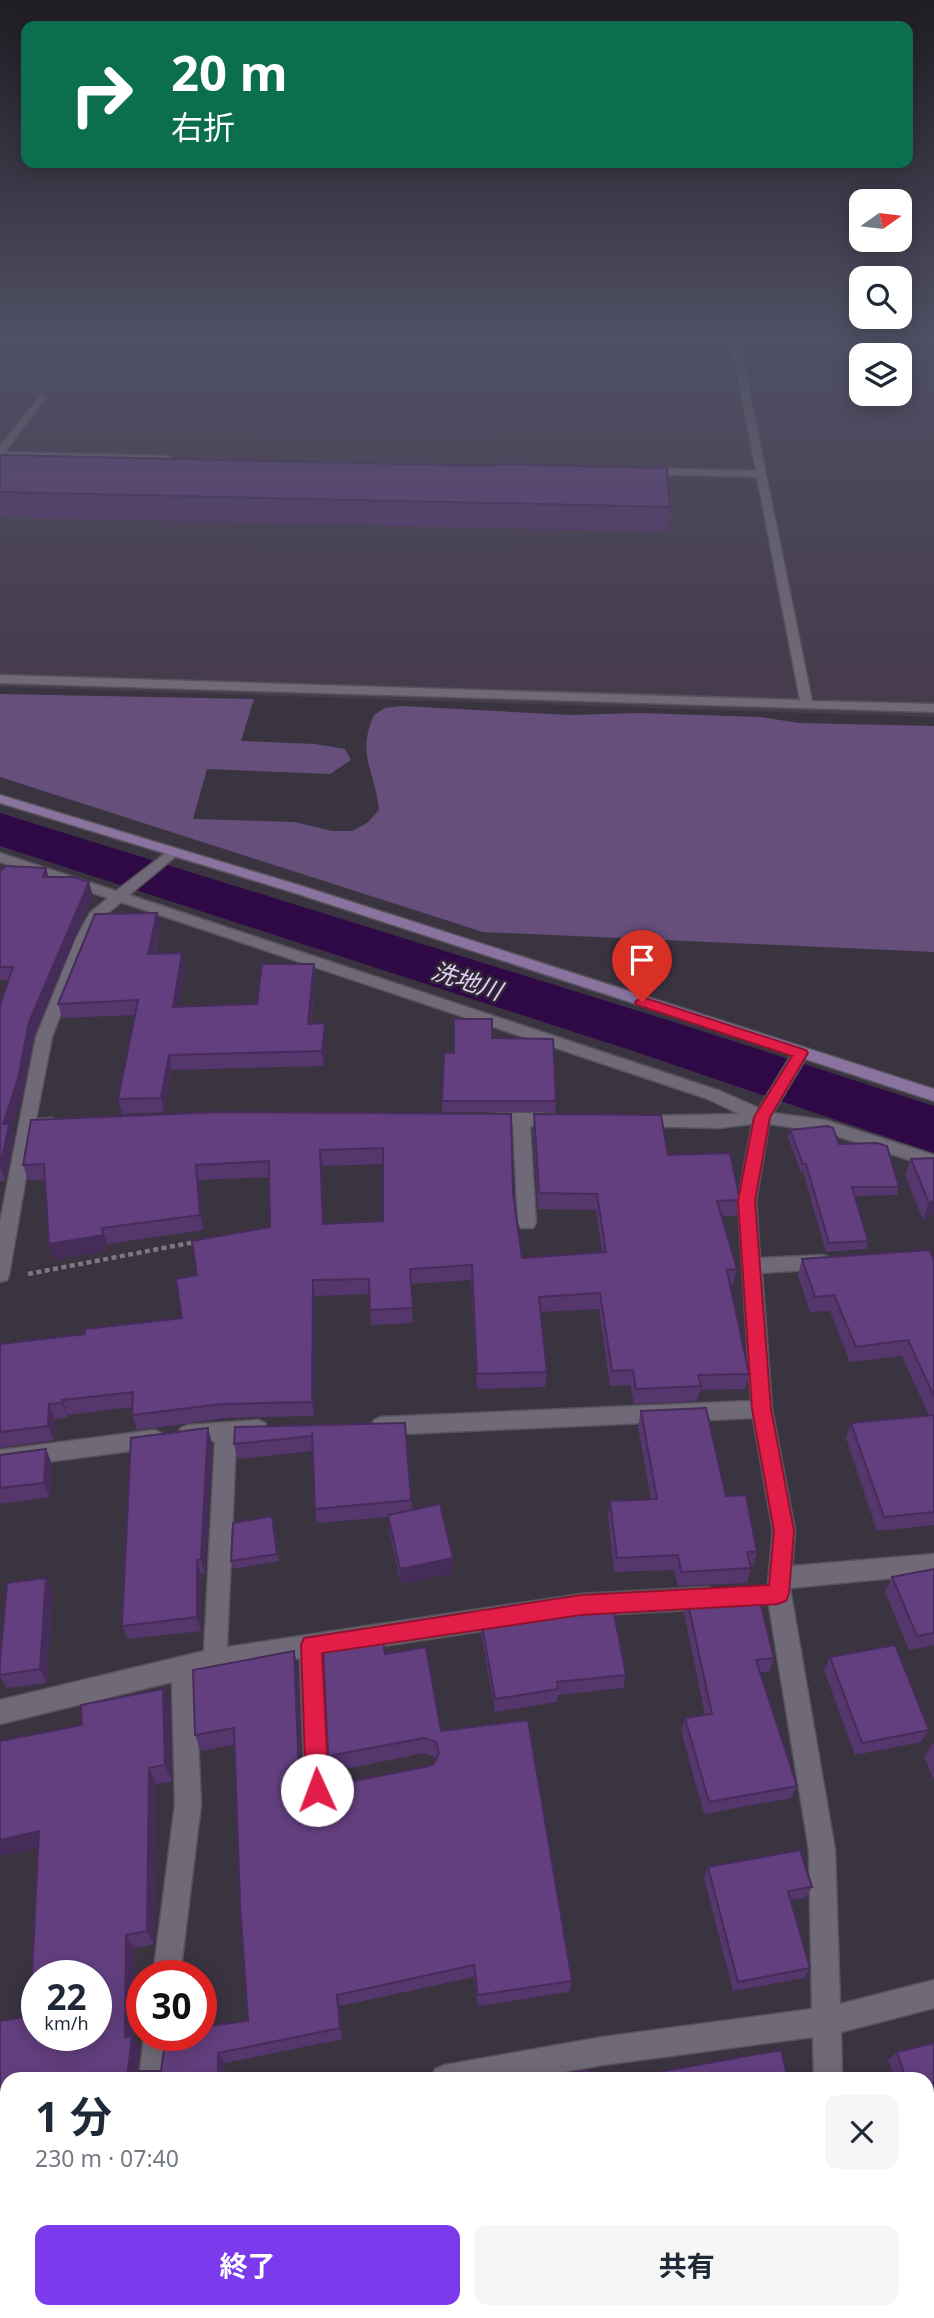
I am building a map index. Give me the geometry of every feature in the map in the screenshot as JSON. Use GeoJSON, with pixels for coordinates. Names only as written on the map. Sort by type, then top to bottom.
{"type":"FeatureCollection","features":[{"type":"Feature","properties":{"kind":"street"},"geometry":{"type":"LineString","coordinates":[[758,449],[807,704]]}},
{"type":"Feature","properties":{"kind":"street"},"geometry":{"type":"LineString","coordinates":[[0,454],[180,459]]}},
{"type":"Feature","properties":{"kind":"street"},"geometry":{"type":"LineString","coordinates":[[638,471],[763,474]]}},
{"type":"Feature","properties":{"kind":"street"},"geometry":{"type":"LineString","coordinates":[[0,679],[934,708]]}},
{"type":"Feature","properties":{"kind":"street"},"geometry":{"type":"LineString","coordinates":[[0,799],[166,857],[300,890],[797,1059],[934,1095]]}},
{"type":"Feature","properties":{"kind":"street"},"geometry":{"type":"LineString","coordinates":[[0,1275],[44,1037],[82,938],[95,916],[166,857]]}},
{"type":"Feature","properties":{"kind":"street"},"geometry":{"type":"LineString","coordinates":[[0,878],[5,858],[123,891],[764,1113],[825,1126],[934,1162]]}},
{"type":"Feature","properties":{"kind":"street"},"geometry":{"type":"LineString","coordinates":[[797,1059],[764,1113],[747,1201],[762,1409],[784,1531],[779,1586],[822,1850],[828,2072]]}},
{"type":"Feature","properties":{"kind":"street"},"geometry":{"type":"LineString","coordinates":[[621,1121],[719,1122],[764,1113]]}},
{"type":"Feature","properties":{"kind":"street"},"geometry":{"type":"LineString","coordinates":[[521,1119],[527,1223]]}},
{"type":"Feature","properties":{"kind":"street"},"geometry":{"type":"LineString","coordinates":[[471,1120],[570,1121]]}},
{"type":"Feature","properties":{"kind":"street"},"geometry":{"type":"LineString","coordinates":[[26,1125],[68,1124]]}},
{"type":"Feature","properties":{"kind":"street"},"geometry":{"type":"LineString","coordinates":[[751,1266],[847,1260]]}},
{"type":"Feature","properties":{"kind":"street"},"geometry":{"type":"LineString","coordinates":[[354,1427],[450,1425],[762,1409]]}},
{"type":"Feature","properties":{"kind":"street"},"geometry":{"type":"LineString","coordinates":[[0,1459],[226,1430],[275,1429]]}},
{"type":"Feature","properties":{"kind":"street"},"geometry":{"type":"LineString","coordinates":[[215,1660],[226,1430]]}},
{"type":"Feature","properties":{"kind":"street"},"geometry":{"type":"LineString","coordinates":[[752,1595],[779,1586],[934,1564]]}},
{"type":"Feature","properties":{"kind":"street"},"geometry":{"type":"LineString","coordinates":[[0,1712],[215,1660],[581,1605],[726,1597]]}},
{"type":"Feature","properties":{"kind":"street"},"geometry":{"type":"LineString","coordinates":[[312,1645],[317,1790],[358,1781]]}},
{"type":"Feature","properties":{"kind":"street"},"geometry":{"type":"LineString","coordinates":[[168,1960],[188,1804],[183,1668]]}},
{"type":"Feature","properties":{"kind":"street"},"geometry":{"type":"LineString","coordinates":[[483,2072],[603,2050],[828,2021],[934,1994]]}},
{"type":"Feature","properties":{"kind":"street"},"geometry":{"type":"LineString","coordinates":[[154,2072],[156,2051]]}},
{"type":"Feature","properties":{"kind":"path"},"geometry":{"type":"LineString","coordinates":[[27,1274],[199,1241]]}},
{"type":"Feature","properties":{"kind":"shaded area"},"geometry":{"type":"Polygon","coordinates":[[[0,449],[934,449],[934,717],[0,687],[0,449]]]}},
{"type":"Feature","properties":{"kind":"shaded area"},"geometry":{"type":"Polygon","coordinates":[[[0,694],[254,699],[241,741],[315,744],[345,749],[351,760],[330,774],[207,769],[193,819],[295,822],[332,831],[352,831],[367,823],[379,810],[368,762],[367,741],[374,715],[385,708],[402,706],[570,715],[639,713],[761,717],[799,723],[934,726],[934,952],[483,932],[0,777],[0,694]]]}},
{"type":"Feature","properties":{"kind":"building"},"geometry":{"type":"Polygon","coordinates":[[[0,455],[667,468],[670,507],[0,492],[0,455]]]}},
{"type":"Feature","properties":{"kind":"building"},"geometry":{"type":"Polygon","coordinates":[[[5,866],[46,868],[43,877],[74,877],[89,882],[29,1022],[18,1079],[3,1124],[9,1124],[0,1167],[0,1005],[13,967],[0,967],[0,870],[5,866]]]}},
{"type":"Feature","properties":{"kind":"building"},"geometry":{"type":"Polygon","coordinates":[[[157,913],[148,954],[182,953],[173,1007],[257,1004],[262,964],[314,964],[308,1024],[325,1023],[322,1051],[169,1055],[161,1098],[118,1099],[138,1000],[58,1004],[95,914],[157,913]]]}},
{"type":"Feature","properties":{"kind":"building"},"geometry":{"type":"Polygon","coordinates":[[[454,1019],[492,1019],[492,1038],[553,1039],[556,1101],[442,1101],[444,1053],[454,1053],[454,1019]]]}},
{"type":"Feature","properties":{"kind":"building"},"geometry":{"type":"Polygon","coordinates":[[[219,1112],[511,1114],[513,1193],[522,1258],[606,1252],[597,1194],[539,1193],[534,1114],[661,1115],[668,1155],[730,1153],[740,1200],[717,1201],[737,1269],[727,1270],[749,1374],[698,1375],[701,1386],[636,1389],[633,1370],[612,1371],[600,1293],[539,1297],[547,1372],[477,1374],[472,1265],[410,1269],[413,1308],[370,1310],[369,1279],[313,1280],[312,1402],[222,1404],[132,1415],[133,1392],[62,1400],[62,1403],[49,1404],[48,1426],[0,1432],[0,1344],[85,1334],[85,1329],[182,1318],[176,1279],[197,1275],[192,1241],[270,1227],[269,1161],[196,1165],[200,1215],[102,1228],[103,1235],[49,1244],[44,1164],[23,1165],[31,1120],[219,1112]],[[383,1148],[320,1150],[323,1224],[383,1221],[383,1148]]]}},
{"type":"Feature","properties":{"kind":"building"},"geometry":{"type":"Polygon","coordinates":[[[827,1126],[833,1128],[839,1144],[877,1143],[887,1146],[899,1187],[852,1187],[868,1241],[829,1243],[806,1164],[803,1164],[790,1130],[827,1126]]]}},
{"type":"Feature","properties":{"kind":"building"},"geometry":{"type":"Polygon","coordinates":[[[934,1158],[934,1201],[929,1203],[911,1159],[934,1158]]]}},
{"type":"Feature","properties":{"kind":"building"},"geometry":{"type":"Polygon","coordinates":[[[929,1250],[934,1259],[934,1396],[908,1340],[856,1347],[834,1295],[815,1297],[802,1259],[929,1250]]]}},
{"type":"Feature","properties":{"kind":"building"},"geometry":{"type":"Polygon","coordinates":[[[706,1408],[726,1496],[746,1495],[757,1552],[747,1552],[751,1568],[681,1572],[678,1555],[617,1558],[610,1501],[657,1499],[641,1411],[706,1408]]]}},
{"type":"Feature","properties":{"kind":"building"},"geometry":{"type":"Polygon","coordinates":[[[934,1415],[934,1512],[884,1517],[851,1423],[934,1415]]]}},
{"type":"Feature","properties":{"kind":"building"},"geometry":{"type":"Polygon","coordinates":[[[405,1423],[411,1500],[315,1509],[312,1432],[312,1436],[234,1444],[235,1427],[405,1423]]]}},
{"type":"Feature","properties":{"kind":"building"},"geometry":{"type":"Polygon","coordinates":[[[208,1428],[201,1559],[197,1560],[197,1617],[122,1626],[131,1438],[208,1428]]]}},
{"type":"Feature","properties":{"kind":"building"},"geometry":{"type":"Polygon","coordinates":[[[46,1449],[44,1483],[0,1488],[0,1455],[46,1449]]]}},
{"type":"Feature","properties":{"kind":"building"},"geometry":{"type":"Polygon","coordinates":[[[440,1504],[453,1558],[400,1569],[388,1515],[440,1504]]]}},
{"type":"Feature","properties":{"kind":"building"},"geometry":{"type":"Polygon","coordinates":[[[272,1516],[277,1554],[231,1561],[233,1523],[272,1516]]]}},
{"type":"Feature","properties":{"kind":"building"},"geometry":{"type":"Polygon","coordinates":[[[934,1569],[934,1633],[917,1636],[892,1577],[934,1569]]]}},
{"type":"Feature","properties":{"kind":"building"},"geometry":{"type":"Polygon","coordinates":[[[46,1578],[40,1669],[0,1675],[7,1583],[46,1578]]]}},
{"type":"Feature","properties":{"kind":"building"},"geometry":{"type":"Polygon","coordinates":[[[758,1594],[774,1658],[756,1660],[797,1786],[709,1802],[685,1718],[712,1714],[687,1599],[758,1594]]]}},
{"type":"Feature","properties":{"kind":"building"},"geometry":{"type":"Polygon","coordinates":[[[612,1603],[626,1675],[557,1682],[558,1689],[495,1699],[481,1620],[612,1603]]]}},
{"type":"Feature","properties":{"kind":"building"},"geometry":{"type":"Polygon","coordinates":[[[382,1634],[385,1654],[426,1647],[441,1731],[528,1720],[572,1981],[478,1995],[474,1965],[337,1995],[340,2028],[218,2053],[218,2072],[0,2072],[0,2021],[21,2018],[21,2051],[112,2051],[112,1960],[33,1960],[39,1831],[0,1840],[0,1741],[82,1725],[81,1705],[163,1689],[165,1765],[149,1768],[147,1931],[126,1935],[125,2037],[126,2051],[130,2051],[128,2071],[161,2071],[164,2051],[217,2051],[217,2025],[248,2021],[240,1903],[234,1728],[195,1735],[193,1670],[294,1651],[299,1775],[302,1785],[313,1789],[434,1764],[439,1753],[436,1742],[424,1738],[328,1756],[323,1646],[382,1634]]]}},
{"type":"Feature","properties":{"kind":"building"},"geometry":{"type":"Polygon","coordinates":[[[895,1645],[929,1730],[862,1743],[830,1657],[895,1645]]]}},
{"type":"Feature","properties":{"kind":"building"},"geometry":{"type":"Polygon","coordinates":[[[800,1850],[812,1887],[788,1891],[810,1968],[738,1982],[708,1867],[800,1850]]]}},
{"type":"Feature","properties":{"kind":"building"},"geometry":{"type":"Polygon","coordinates":[[[934,2043],[934,2072],[904,2072],[897,2052],[934,2043]]]}},
{"type":"Feature","properties":{"kind":"building"},"geometry":{"type":"Polygon","coordinates":[[[781,2050],[786,2072],[658,2072],[781,2050]]]}},
{"type":"Feature","properties":{"kind":"waterway","name":"洗地川"},"geometry":{"type":"LineString","coordinates":[[0,829],[652,1036],[934,1130]]}},
{"type":"Feature","properties":{"kind":"route"},"geometry":{"type":"LineString","coordinates":[[317,1790],[312,1645],[581,1605],[778,1594],[784,1531],[762,1409],[747,1201],[762,1117],[801,1053],[642,1002]]}}]}
